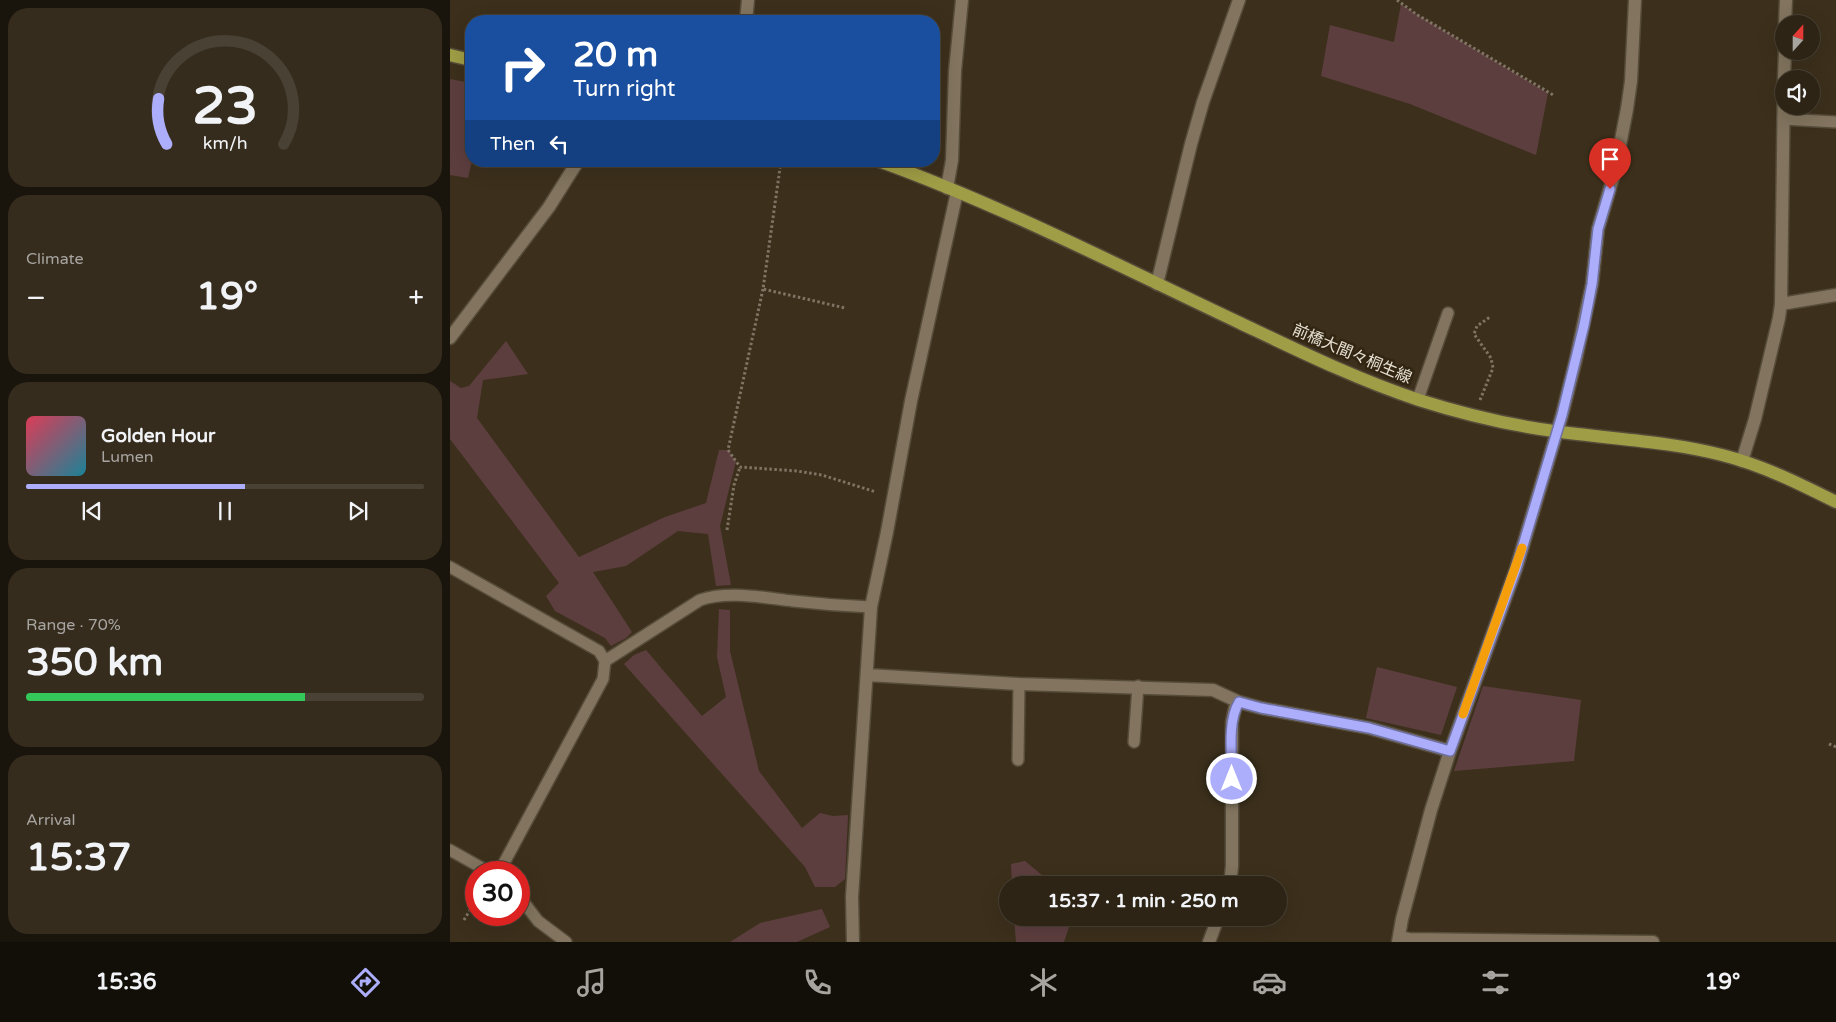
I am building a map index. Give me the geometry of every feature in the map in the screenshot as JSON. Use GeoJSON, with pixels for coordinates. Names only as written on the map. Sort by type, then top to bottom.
{"type":"FeatureCollection","features":[{"type":"Feature","properties":{"kind":"main road"},"geometry":{"type":"LineString","coordinates":[[450,54],[465,58]]}},
{"type":"Feature","properties":{"kind":"main road","name":"前橋大間々桐生線"},"geometry":{"type":"LineString","coordinates":[[894,167],[952,190],[1108,260],[1339,369],[1418,399],[1464,414],[1528,428],[1692,449],[1723,455],[1790,480],[1836,502]]}},
{"type":"Feature","properties":{"kind":"street"},"geometry":{"type":"LineString","coordinates":[[747,15],[748,0]]}},
{"type":"Feature","properties":{"kind":"street"},"geometry":{"type":"LineString","coordinates":[[853,942],[852,897],[868,676],[871,607],[952,190],[955,71],[962,0]]}},
{"type":"Feature","properties":{"kind":"street"},"geometry":{"type":"LineString","coordinates":[[1157,284],[1203,102],[1239,0]]}},
{"type":"Feature","properties":{"kind":"street"},"geometry":{"type":"LineString","coordinates":[[1635,0],[1627,109],[1615,171],[1598,229],[1592,284],[1584,325],[1556,432],[1516,569],[1450,751],[1431,810],[1399,939],[1653,942]]}},
{"type":"Feature","properties":{"kind":"street"},"geometry":{"type":"LineString","coordinates":[[1785,15],[1786,0]]}},
{"type":"Feature","properties":{"kind":"street"},"geometry":{"type":"LineString","coordinates":[[1742,461],[1757,409],[1781,304],[1783,115]]}},
{"type":"Feature","properties":{"kind":"street"},"geometry":{"type":"LineString","coordinates":[[450,338],[549,207],[574,167]]}},
{"type":"Feature","properties":{"kind":"street"},"geometry":{"type":"LineString","coordinates":[[1781,304],[1836,295]]}},
{"type":"Feature","properties":{"kind":"street"},"geometry":{"type":"LineString","coordinates":[[868,676],[1019,684],[1138,686],[1213,690],[1239,702],[1261,708],[1369,728],[1450,751]]}},
{"type":"Feature","properties":{"kind":"street"},"geometry":{"type":"LineString","coordinates":[[1231,876],[1232,722],[1235,708],[1239,702]]}},
{"type":"Feature","properties":{"kind":"street"},"geometry":{"type":"LineString","coordinates":[[1209,942],[1215,926]]}},
{"type":"Feature","properties":{"kind":"lane"},"geometry":{"type":"LineString","coordinates":[[1783,119],[1836,122]]}},
{"type":"Feature","properties":{"kind":"lane"},"geometry":{"type":"LineString","coordinates":[[1418,399],[1448,314]]}},
{"type":"Feature","properties":{"kind":"lane"},"geometry":{"type":"LineString","coordinates":[[450,567],[599,651],[605,661],[603,679],[505,861]]}},
{"type":"Feature","properties":{"kind":"lane"},"geometry":{"type":"LineString","coordinates":[[605,661],[695,603],[708,597],[734,596],[871,607]]}},
{"type":"Feature","properties":{"kind":"lane"},"geometry":{"type":"LineString","coordinates":[[1018,760],[1019,684]]}},
{"type":"Feature","properties":{"kind":"lane"},"geometry":{"type":"LineString","coordinates":[[1134,742],[1138,686]]}},
{"type":"Feature","properties":{"kind":"lane"},"geometry":{"type":"LineString","coordinates":[[450,850],[470,861]]}},
{"type":"Feature","properties":{"kind":"lane"},"geometry":{"type":"LineString","coordinates":[[530,910],[538,921],[566,942]]}},
{"type":"Feature","properties":{"kind":"path"},"geometry":{"type":"LineString","coordinates":[[1397,0],[1416,14],[1556,96]]}},
{"type":"Feature","properties":{"kind":"path"},"geometry":{"type":"LineString","coordinates":[[740,467],[728,450],[763,289],[780,167]]}},
{"type":"Feature","properties":{"kind":"path"},"geometry":{"type":"LineString","coordinates":[[763,289],[845,308]]}},
{"type":"Feature","properties":{"kind":"path"},"geometry":{"type":"LineString","coordinates":[[1480,400],[1493,368],[1491,358],[1474,334],[1477,326],[1490,318]]}},
{"type":"Feature","properties":{"kind":"path"},"geometry":{"type":"LineString","coordinates":[[740,467],[797,471],[822,475],[893,498]]}},
{"type":"Feature","properties":{"kind":"path"},"geometry":{"type":"LineString","coordinates":[[727,530],[734,485],[740,467]]}},
{"type":"Feature","properties":{"kind":"path"},"geometry":{"type":"LineString","coordinates":[[1829,744],[1836,746]]}},
{"type":"Feature","properties":{"kind":"shaded area"},"geometry":{"type":"Polygon","coordinates":[[[1401,4],[1548,93],[1536,155],[1410,104],[1321,76],[1330,25],[1394,42],[1401,4]]]}},
{"type":"Feature","properties":{"kind":"shaded area"},"geometry":{"type":"Polygon","coordinates":[[[450,79],[465,82],[465,167],[471,167],[468,178],[450,175],[450,79]]]}},
{"type":"Feature","properties":{"kind":"shaded area"},"geometry":{"type":"Polygon","coordinates":[[[506,341],[528,374],[483,380],[477,418],[579,557],[665,517],[706,503],[719,450],[728,450],[736,461],[720,526],[731,585],[716,586],[708,534],[678,531],[626,566],[593,572],[632,632],[626,638],[611,646],[605,638],[555,611],[546,596],[559,583],[450,439],[450,381],[461,388],[469,386],[506,341]]]}},
{"type":"Feature","properties":{"kind":"shaded area"},"geometry":{"type":"Polygon","coordinates":[[[719,609],[730,610],[730,651],[759,771],[802,828],[820,813],[833,816],[848,815],[845,879],[835,887],[815,887],[805,867],[624,664],[634,655],[646,650],[702,716],[726,697],[717,657],[719,609]]]}},
{"type":"Feature","properties":{"kind":"shaded area"},"geometry":{"type":"Polygon","coordinates":[[[1377,667],[1457,687],[1441,735],[1366,718],[1377,667]]]}},
{"type":"Feature","properties":{"kind":"shaded area"},"geometry":{"type":"Polygon","coordinates":[[[1483,686],[1581,700],[1574,761],[1454,771],[1483,686]]]}},
{"type":"Feature","properties":{"kind":"shaded area"},"geometry":{"type":"Polygon","coordinates":[[[1025,861],[1043,876],[1012,876],[1011,864],[1025,861]]]}},
{"type":"Feature","properties":{"kind":"shaded area"},"geometry":{"type":"Polygon","coordinates":[[[822,909],[830,927],[797,942],[730,942],[760,923],[822,909]]]}},
{"type":"Feature","properties":{"kind":"shaded area"},"geometry":{"type":"Polygon","coordinates":[[[1015,926],[1069,926],[1064,942],[1016,942],[1015,926]]]}},
{"type":"Feature","properties":{"kind":"slow traffic"},"geometry":{"type":"LineString","coordinates":[[1463,714],[1522,548]]}},
{"type":"Feature","properties":{"kind":"route"},"geometry":{"type":"LineString","coordinates":[[1232,779],[1232,722],[1235,708],[1239,702],[1261,708],[1369,728],[1450,751],[1516,569],[1549,452],[1562,415],[1592,284],[1598,229],[1610,189]]}}]}
